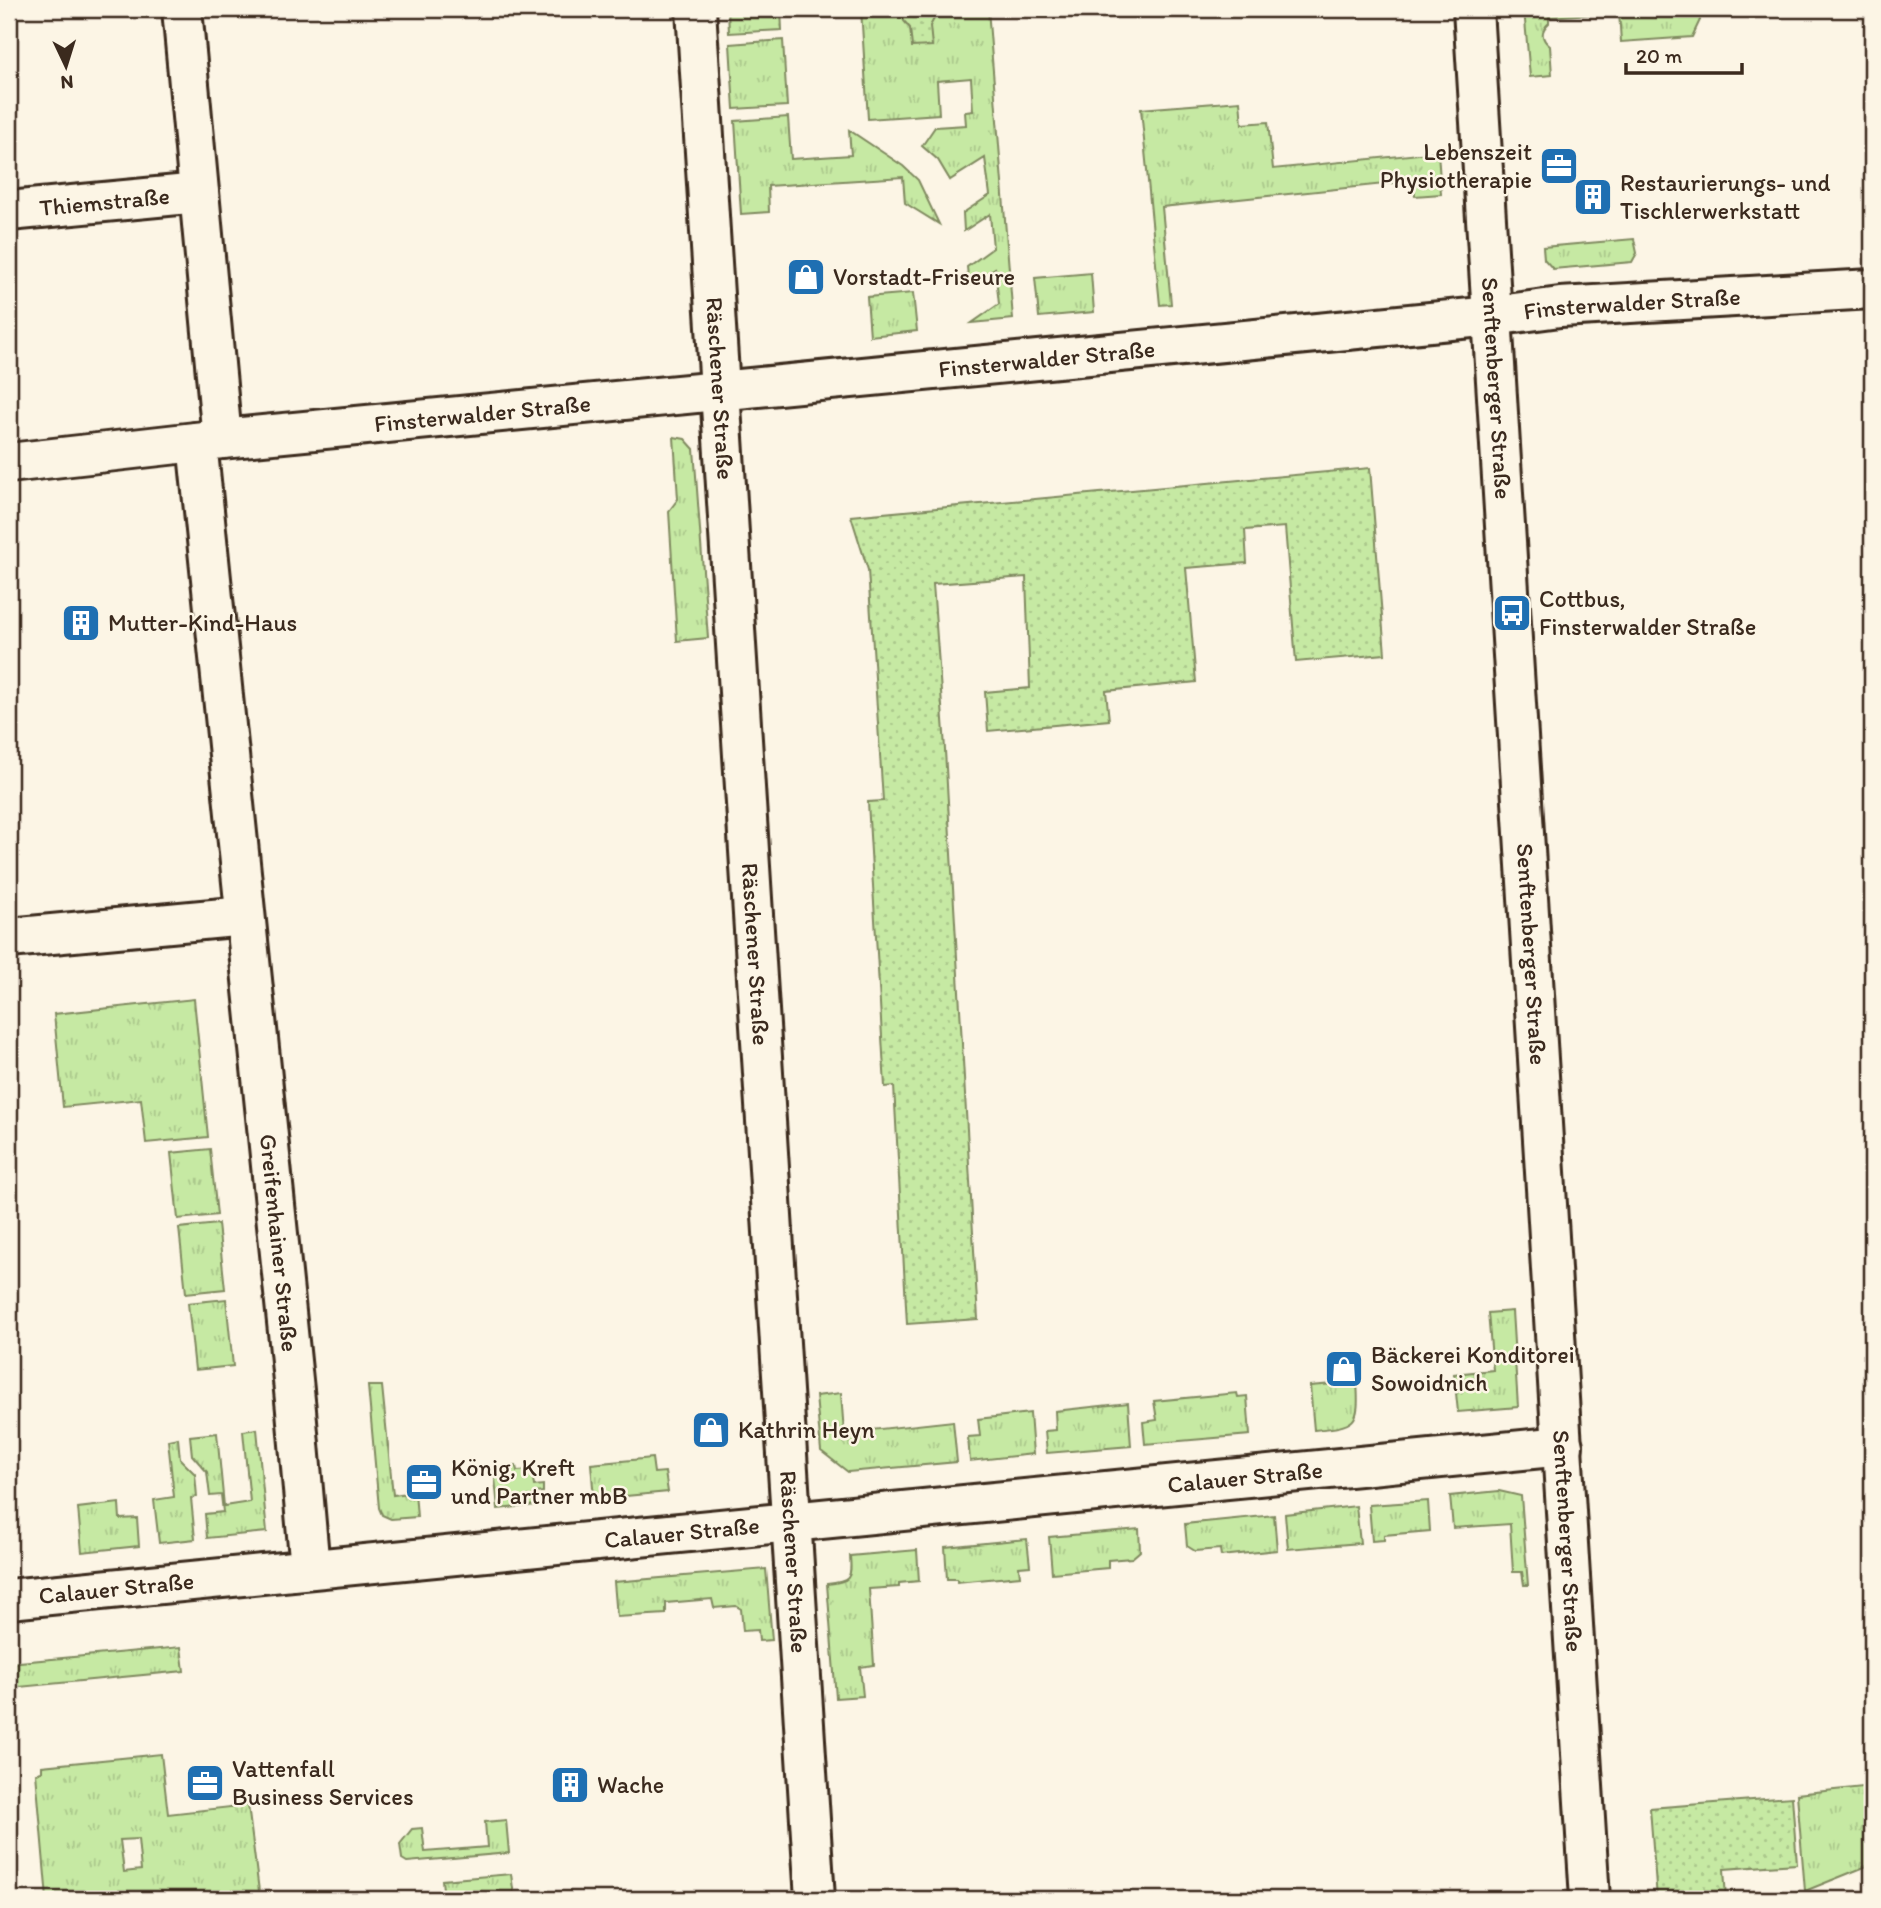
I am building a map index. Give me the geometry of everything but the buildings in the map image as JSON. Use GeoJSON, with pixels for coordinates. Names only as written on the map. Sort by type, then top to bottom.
{"type":"FeatureCollection","features":[{"type":"Feature","properties":{"kind":"street"},"geometry":{"type":"LineString","coordinates":[[182,9],[199,193],[209,441]]}},
{"type":"Feature","properties":{"kind":"street","name":"Räschener Straße"},"geometry":{"type":"LineString","coordinates":[[696,9],[815,1899]]}},
{"type":"Feature","properties":{"kind":"street","name":"Senftenberger Straße"},"geometry":{"type":"LineString","coordinates":[[1473,9],[1590,1899]]}},
{"type":"Feature","properties":{"kind":"street","name":"Thiemstraße"},"geometry":{"type":"LineString","coordinates":[[10,201],[199,193]]}},
{"type":"Feature","properties":{"kind":"street","name":"Finsterwalder Straße"},"geometry":{"type":"LineString","coordinates":[[9,463],[209,441],[1492,316],[1560,307],[1872,289]]}},
{"type":"Feature","properties":{"kind":"street","name":"Greifenhainer Straße"},"geometry":{"type":"LineString","coordinates":[[209,441],[245,916],[310,1569]]}},
{"type":"Feature","properties":{"kind":"street"},"geometry":{"type":"LineString","coordinates":[[9,938],[245,916]]}},
{"type":"Feature","properties":{"kind":"street","name":"Calauer Straße"},"geometry":{"type":"LineString","coordinates":[[9,1599],[1563,1446]]}},
{"type":"Feature","properties":{"kind":"green space"},"geometry":{"type":"Polygon","coordinates":[[[728,9],[781,9],[782,30],[729,33],[728,9]]]}},
{"type":"Feature","properties":{"kind":"green space"},"geometry":{"type":"Polygon","coordinates":[[[861,9],[988,9],[1013,319],[972,323],[999,304],[995,268],[969,285],[967,267],[993,248],[990,214],[964,231],[963,213],[990,195],[985,158],[950,180],[938,160],[922,146],[935,127],[966,125],[965,112],[973,111],[971,78],[937,81],[939,114],[868,119],[861,9]]]}},
{"type":"Feature","properties":{"kind":"green space"},"geometry":{"type":"Polygon","coordinates":[[[902,9],[934,9],[935,17],[930,26],[932,46],[912,47],[910,28],[904,21],[902,9]]]}},
{"type":"Feature","properties":{"kind":"green space"},"geometry":{"type":"Polygon","coordinates":[[[1524,9],[1699,9],[1700,20],[1692,37],[1621,42],[1619,12],[1549,17],[1543,35],[1550,46],[1552,75],[1530,77],[1524,9]]]}},
{"type":"Feature","properties":{"kind":"green space"},"geometry":{"type":"Polygon","coordinates":[[[783,40],[787,106],[734,109],[730,44],[783,40]]]}},
{"type":"Feature","properties":{"kind":"green space"},"geometry":{"type":"Polygon","coordinates":[[[1240,101],[1242,124],[1268,122],[1273,169],[1438,152],[1441,194],[1415,196],[1413,181],[1162,207],[1171,304],[1160,305],[1141,109],[1240,101]]]}},
{"type":"Feature","properties":{"kind":"green space"},"geometry":{"type":"Polygon","coordinates":[[[788,117],[791,159],[851,155],[849,130],[903,166],[918,180],[939,224],[905,203],[903,177],[768,186],[769,212],[741,214],[735,121],[788,117]]]}},
{"type":"Feature","properties":{"kind":"green space"},"geometry":{"type":"Polygon","coordinates":[[[1634,239],[1637,253],[1632,262],[1553,269],[1544,259],[1543,247],[1634,239]]]}},
{"type":"Feature","properties":{"kind":"green space"},"geometry":{"type":"Polygon","coordinates":[[[1091,273],[1094,312],[1039,317],[1035,278],[1091,273]]]}},
{"type":"Feature","properties":{"kind":"green space"},"geometry":{"type":"Polygon","coordinates":[[[913,293],[917,331],[870,336],[867,297],[913,293]]]}},
{"type":"Feature","properties":{"kind":"green space"},"geometry":{"type":"Polygon","coordinates":[[[674,437],[685,439],[694,449],[708,638],[677,641],[669,511],[678,499],[674,437]]]}},
{"type":"Feature","properties":{"kind":"green space"},"geometry":{"type":"Polygon","coordinates":[[[1370,468],[1385,654],[1296,662],[1285,527],[1245,530],[1247,563],[1186,568],[1196,682],[1106,691],[1109,720],[988,731],[985,692],[1030,688],[1026,577],[933,584],[978,1319],[907,1324],[894,1086],[885,1087],[868,802],[883,801],[868,570],[851,516],[1370,468]]]}},
{"type":"Feature","properties":{"kind":"green space"},"geometry":{"type":"Polygon","coordinates":[[[194,999],[208,1137],[146,1143],[141,1099],[63,1107],[54,1014],[194,999]]]}},
{"type":"Feature","properties":{"kind":"green space"},"geometry":{"type":"Polygon","coordinates":[[[210,1149],[217,1215],[178,1219],[171,1153],[210,1149]]]}},
{"type":"Feature","properties":{"kind":"green space"},"geometry":{"type":"Polygon","coordinates":[[[218,1224],[225,1289],[186,1293],[179,1228],[218,1224]]]}},
{"type":"Feature","properties":{"kind":"green space"},"geometry":{"type":"Polygon","coordinates":[[[226,1299],[233,1366],[195,1370],[188,1303],[226,1299]]]}},
{"type":"Feature","properties":{"kind":"green space"},"geometry":{"type":"Polygon","coordinates":[[[1512,1311],[1518,1407],[1458,1412],[1454,1374],[1493,1370],[1488,1313],[1512,1311]]]}},
{"type":"Feature","properties":{"kind":"green space"},"geometry":{"type":"Polygon","coordinates":[[[1357,1382],[1356,1415],[1352,1421],[1339,1427],[1314,1430],[1310,1386],[1357,1382]]]}},
{"type":"Feature","properties":{"kind":"green space"},"geometry":{"type":"Polygon","coordinates":[[[368,1386],[382,1386],[393,1495],[415,1492],[417,1517],[391,1519],[382,1515],[379,1508],[368,1386]]]}},
{"type":"Feature","properties":{"kind":"green space"},"geometry":{"type":"Polygon","coordinates":[[[841,1393],[844,1433],[953,1421],[957,1462],[848,1472],[821,1451],[816,1396],[841,1393]]]}},
{"type":"Feature","properties":{"kind":"green space"},"geometry":{"type":"Polygon","coordinates":[[[1237,1393],[1238,1397],[1247,1396],[1250,1435],[1145,1444],[1143,1422],[1157,1420],[1154,1401],[1237,1393]]]}},
{"type":"Feature","properties":{"kind":"green space"},"geometry":{"type":"Polygon","coordinates":[[[1128,1403],[1131,1446],[1047,1453],[1045,1431],[1056,1430],[1055,1411],[1128,1403]]]}},
{"type":"Feature","properties":{"kind":"green space"},"geometry":{"type":"Polygon","coordinates":[[[1030,1413],[1033,1454],[970,1461],[968,1437],[980,1436],[978,1419],[1030,1413]]]}},
{"type":"Feature","properties":{"kind":"green space"},"geometry":{"type":"Polygon","coordinates":[[[257,1429],[267,1532],[207,1538],[205,1514],[223,1512],[221,1495],[210,1496],[207,1472],[192,1455],[190,1436],[217,1433],[224,1506],[250,1502],[243,1431],[257,1429]]]}},
{"type":"Feature","properties":{"kind":"green space"},"geometry":{"type":"Polygon","coordinates":[[[178,1438],[180,1459],[195,1474],[197,1497],[191,1498],[195,1539],[159,1543],[154,1500],[174,1497],[168,1440],[178,1438]]]}},
{"type":"Feature","properties":{"kind":"green space"},"geometry":{"type":"Polygon","coordinates":[[[652,1458],[654,1473],[665,1472],[668,1492],[594,1499],[591,1464],[652,1458]]]}},
{"type":"Feature","properties":{"kind":"green space"},"geometry":{"type":"Polygon","coordinates":[[[516,1466],[517,1471],[532,1470],[534,1486],[543,1485],[543,1492],[535,1493],[536,1505],[498,1509],[494,1468],[516,1466]]]}},
{"type":"Feature","properties":{"kind":"green space"},"geometry":{"type":"Polygon","coordinates":[[[1499,1491],[1521,1496],[1528,1585],[1524,1585],[1522,1572],[1513,1572],[1510,1524],[1453,1528],[1450,1496],[1499,1491]]]}},
{"type":"Feature","properties":{"kind":"green space"},"geometry":{"type":"Polygon","coordinates":[[[1428,1501],[1430,1531],[1384,1535],[1384,1540],[1372,1541],[1369,1505],[1428,1501]]]}},
{"type":"Feature","properties":{"kind":"green space"},"geometry":{"type":"Polygon","coordinates":[[[119,1503],[120,1519],[137,1518],[139,1546],[82,1552],[78,1508],[119,1503]]]}},
{"type":"Feature","properties":{"kind":"green space"},"geometry":{"type":"Polygon","coordinates":[[[1356,1506],[1360,1543],[1288,1549],[1285,1514],[1356,1506]]]}},
{"type":"Feature","properties":{"kind":"green space"},"geometry":{"type":"Polygon","coordinates":[[[1274,1515],[1277,1550],[1221,1556],[1220,1549],[1195,1551],[1187,1546],[1185,1524],[1274,1515]]]}},
{"type":"Feature","properties":{"kind":"green space"},"geometry":{"type":"Polygon","coordinates":[[[1139,1529],[1140,1551],[1132,1558],[1108,1560],[1108,1568],[1052,1573],[1049,1537],[1139,1529]]]}},
{"type":"Feature","properties":{"kind":"green space"},"geometry":{"type":"Polygon","coordinates":[[[1027,1539],[1030,1566],[1019,1567],[1020,1576],[957,1582],[957,1579],[947,1579],[945,1547],[1027,1539]]]}},
{"type":"Feature","properties":{"kind":"green space"},"geometry":{"type":"Polygon","coordinates":[[[917,1550],[919,1581],[899,1583],[899,1587],[869,1589],[874,1665],[860,1667],[863,1696],[836,1698],[827,1584],[848,1578],[850,1556],[917,1550]]]}},
{"type":"Feature","properties":{"kind":"green space"},"geometry":{"type":"Polygon","coordinates":[[[766,1569],[772,1640],[759,1641],[758,1630],[743,1631],[741,1609],[736,1606],[714,1608],[712,1599],[666,1603],[666,1614],[617,1617],[614,1582],[766,1569]]]}},
{"type":"Feature","properties":{"kind":"green space"},"geometry":{"type":"Polygon","coordinates":[[[181,1647],[184,1671],[9,1688],[9,1663],[181,1647]]]}},
{"type":"Feature","properties":{"kind":"green space"},"geometry":{"type":"Polygon","coordinates":[[[161,1754],[168,1814],[248,1805],[260,1899],[47,1899],[36,1773],[42,1772],[42,1766],[161,1754]],[[138,1839],[120,1840],[124,1872],[141,1870],[138,1839]]]}},
{"type":"Feature","properties":{"kind":"green space"},"geometry":{"type":"Polygon","coordinates":[[[1872,1786],[1872,1864],[1805,1891],[1797,1794],[1872,1786]]]}},
{"type":"Feature","properties":{"kind":"green space"},"geometry":{"type":"Polygon","coordinates":[[[1792,1797],[1797,1864],[1724,1869],[1726,1898],[1657,1899],[1650,1808],[1792,1797]]]}},
{"type":"Feature","properties":{"kind":"green space"},"geometry":{"type":"Polygon","coordinates":[[[506,1820],[509,1853],[407,1862],[402,1859],[400,1844],[412,1829],[422,1828],[425,1852],[487,1847],[485,1822],[506,1820]]]}},
{"type":"Feature","properties":{"kind":"green space"},"geometry":{"type":"Polygon","coordinates":[[[511,1874],[514,1896],[444,1899],[442,1880],[511,1874]]]}},
{"type":"Feature","properties":{"kind":"place","name":"Lebenszeit Physiotherapie"},"geometry":{"type":"Point","coordinates":[1559,166]}},
{"type":"Feature","properties":{"kind":"place","name":"Restaurierungs- und Tischlerwerkstatt"},"geometry":{"type":"Point","coordinates":[1593,197]}},
{"type":"Feature","properties":{"kind":"place","name":"Vorstadt-Friseure"},"geometry":{"type":"Point","coordinates":[806,277]}},
{"type":"Feature","properties":{"kind":"place","name":"Cottbus, Finsterwalder Straße"},"geometry":{"type":"Point","coordinates":[1512,613]}},
{"type":"Feature","properties":{"kind":"place","name":"Mutter-Kind-Haus"},"geometry":{"type":"Point","coordinates":[81,623]}},
{"type":"Feature","properties":{"kind":"place","name":"Bäckerei Konditorei Sowoidnich"},"geometry":{"type":"Point","coordinates":[1344,1369]}},
{"type":"Feature","properties":{"kind":"place","name":"Kathrin Heyn"},"geometry":{"type":"Point","coordinates":[711,1430]}},
{"type":"Feature","properties":{"kind":"place","name":"König, Kreft und Partner mbB"},"geometry":{"type":"Point","coordinates":[424,1482]}},
{"type":"Feature","properties":{"kind":"place","name":"Vattenfall Business Services"},"geometry":{"type":"Point","coordinates":[205,1783]}},
{"type":"Feature","properties":{"kind":"place","name":"Wache"},"geometry":{"type":"Point","coordinates":[570,1785]}}]}
